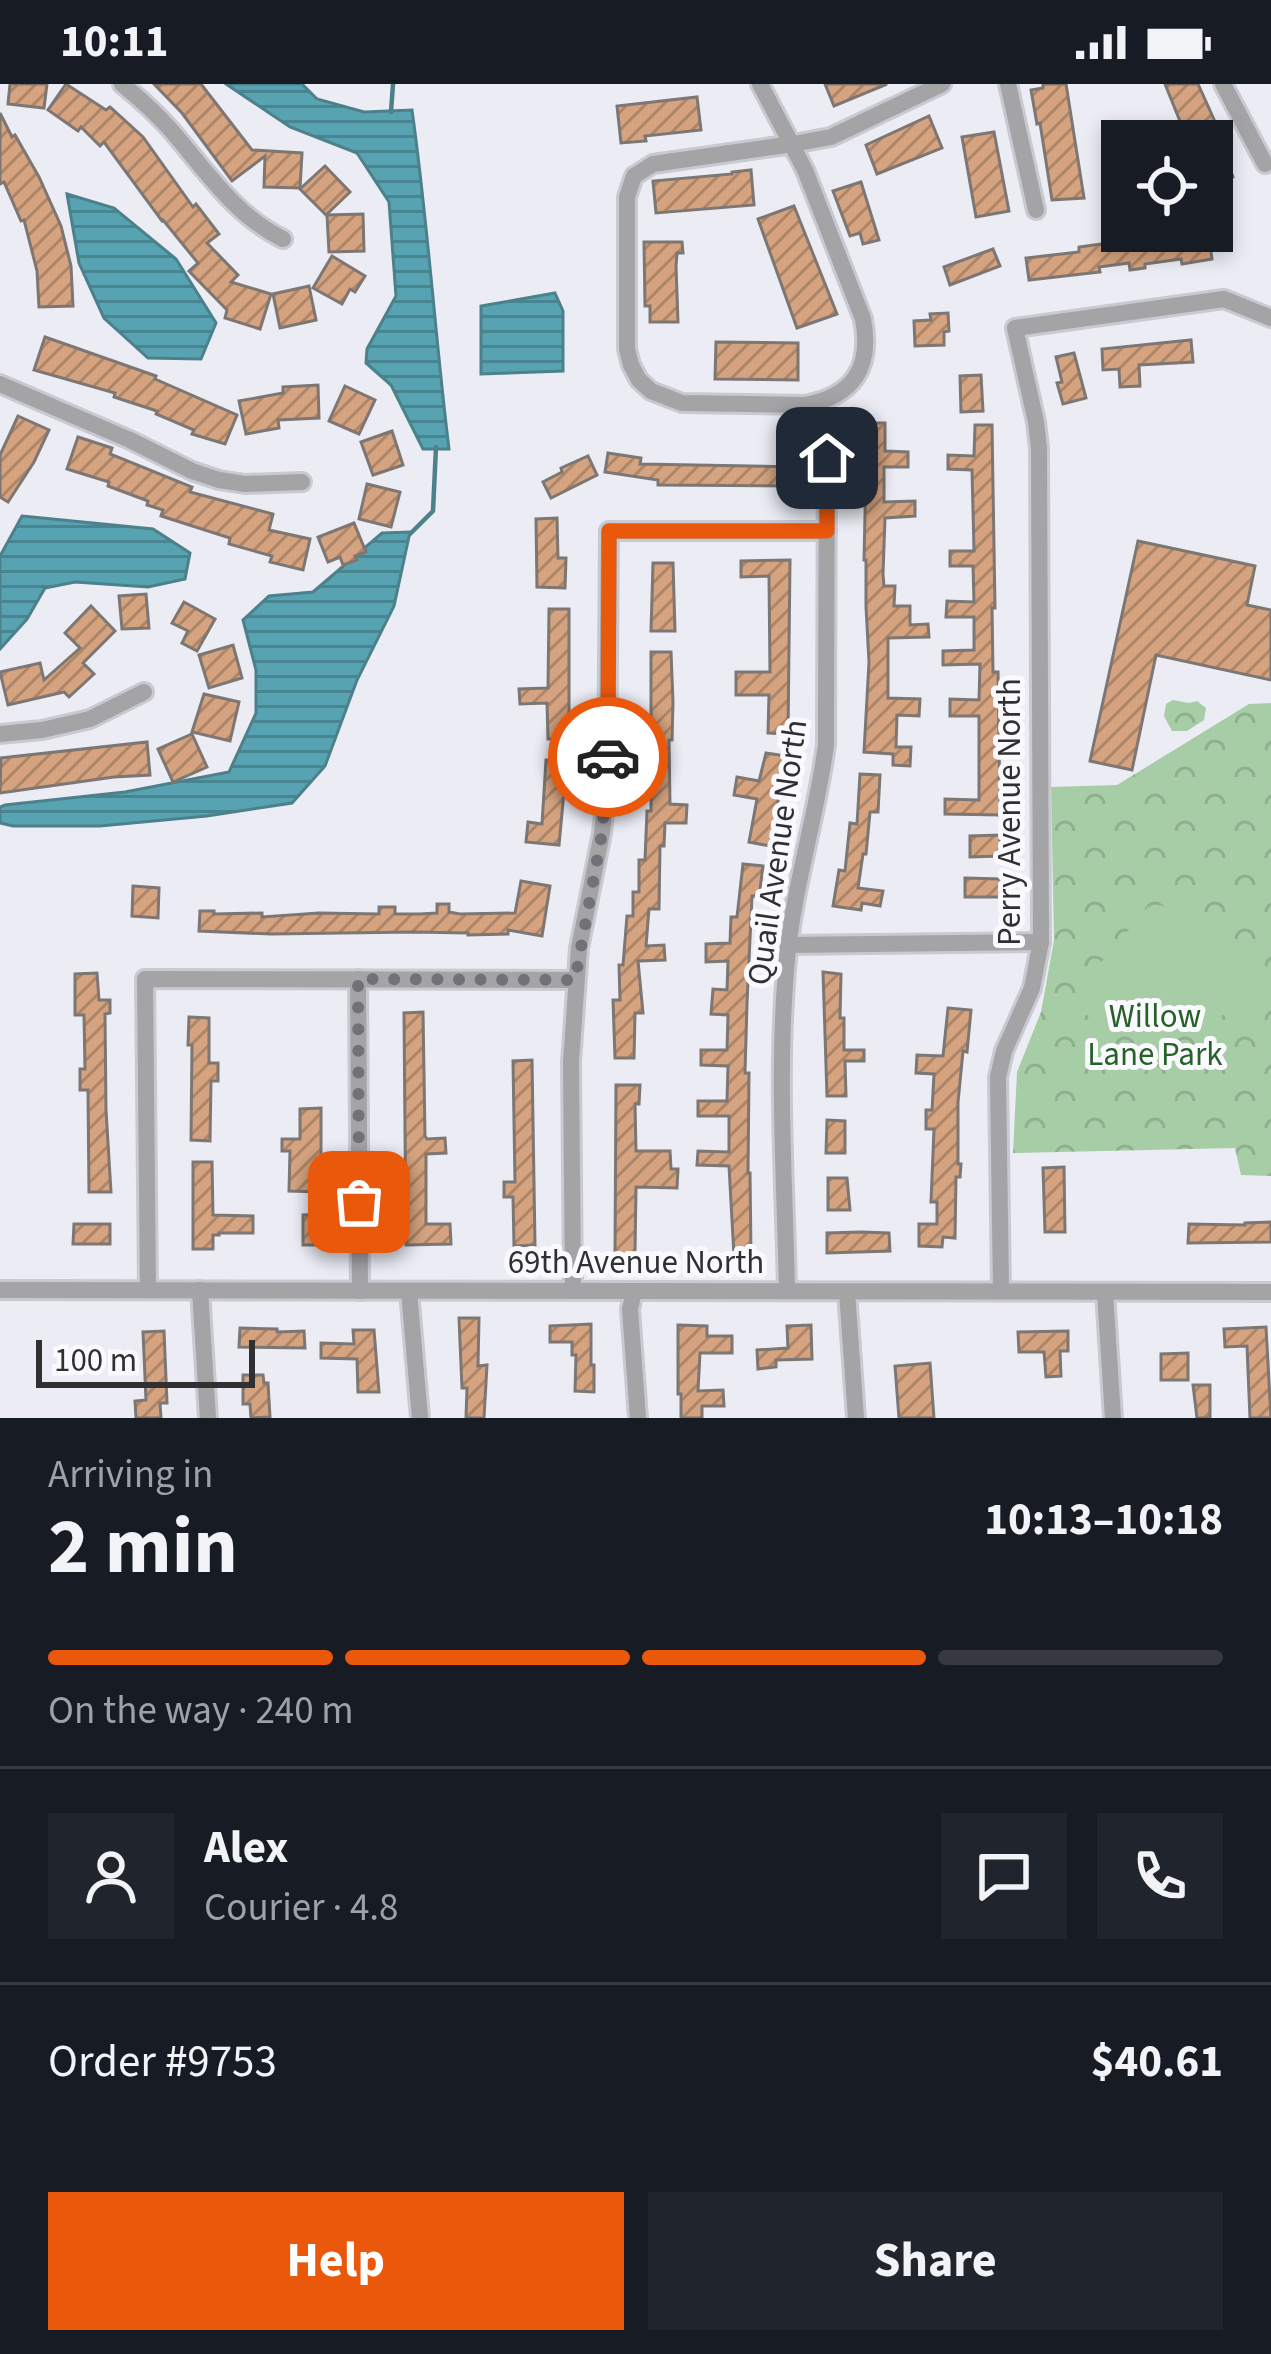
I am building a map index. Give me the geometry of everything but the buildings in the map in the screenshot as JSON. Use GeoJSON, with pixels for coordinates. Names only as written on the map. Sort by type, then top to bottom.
{"type":"FeatureCollection","features":[{"type":"Feature","properties":{"kind":"street"},"geometry":{"type":"LineString","coordinates":[[122,84],[168,126],[237,208],[283,239]]}},
{"type":"Feature","properties":{"kind":"street"},"geometry":{"type":"LineString","coordinates":[[760,84],[793,144],[863,319],[865,358],[843,392],[825,402],[682,403],[651,392],[639,380],[627,349],[627,197],[634,176],[653,164],[793,144],[831,137],[942,84]]}},
{"type":"Feature","properties":{"kind":"street"},"geometry":{"type":"LineString","coordinates":[[1008,84],[1036,210]]}},
{"type":"Feature","properties":{"kind":"street"},"geometry":{"type":"LineString","coordinates":[[1223,84],[1264,164]]}},
{"type":"Feature","properties":{"kind":"street","name":"Perry Avenue North"},"geometry":{"type":"LineString","coordinates":[[1001,1291],[998,1077],[1004,1051],[1032,988],[1041,942],[1039,448],[1015,328],[1224,299],[1271,318]]}},
{"type":"Feature","properties":{"kind":"street"},"geometry":{"type":"LineString","coordinates":[[0,384],[219,480],[302,482]]}},
{"type":"Feature","properties":{"kind":"street","name":"Quail Avenue North"},"geometry":{"type":"LineString","coordinates":[[787,1291],[783,1026],[788,945],[826,745],[827,422]]}},
{"type":"Feature","properties":{"kind":"street"},"geometry":{"type":"LineString","coordinates":[[573,1291],[571,1062],[575,980],[608,785],[609,531],[827,531]]}},
{"type":"Feature","properties":{"kind":"street"},"geometry":{"type":"LineString","coordinates":[[0,734],[90,718],[144,692]]}},
{"type":"Feature","properties":{"kind":"street"},"geometry":{"type":"LineString","coordinates":[[788,945],[1041,942]]}},
{"type":"Feature","properties":{"kind":"street"},"geometry":{"type":"LineString","coordinates":[[148,1290],[146,979],[575,980]]}},
{"type":"Feature","properties":{"kind":"street"},"geometry":{"type":"LineString","coordinates":[[358,979],[360,1291]]}},
{"type":"Feature","properties":{"kind":"street","name":"69th Avenue North"},"geometry":{"type":"LineString","coordinates":[[0,1290],[1271,1292]]}},
{"type":"Feature","properties":{"kind":"street"},"geometry":{"type":"LineString","coordinates":[[200,1290],[208,1418]]}},
{"type":"Feature","properties":{"kind":"street"},"geometry":{"type":"LineString","coordinates":[[410,1291],[420,1418]]}},
{"type":"Feature","properties":{"kind":"street"},"geometry":{"type":"LineString","coordinates":[[634,1291],[638,1418]]}},
{"type":"Feature","properties":{"kind":"street"},"geometry":{"type":"LineString","coordinates":[[848,1292],[856,1418]]}},
{"type":"Feature","properties":{"kind":"street"},"geometry":{"type":"LineString","coordinates":[[1105,1292],[1113,1418]]}},
{"type":"Feature","properties":{"kind":"green space"},"geometry":{"type":"Polygon","coordinates":[[[1197,701],[1206,708],[1204,720],[1187,731],[1172,731],[1164,716],[1166,704],[1197,701]]]}},
{"type":"Feature","properties":{"kind":"green space","name":"Willow Lane Park"},"geometry":{"type":"Polygon","coordinates":[[[1271,703],[1271,1176],[1241,1175],[1235,1148],[1013,1153],[1017,1072],[1041,1012],[1054,940],[1051,787],[1117,785],[1249,704],[1271,703]]]}},
{"type":"Feature","properties":{"kind":"green space"},"geometry":{"type":"Polygon","coordinates":[[[1161,905],[1265,994],[1212,1019],[1177,1029],[1118,1026],[1064,1006],[1148,907],[1161,905]]]}},
{"type":"Feature","properties":{"kind":"water"},"geometry":{"type":"Polygon","coordinates":[[[226,84],[302,84],[317,99],[364,112],[412,110],[449,449],[423,449],[391,385],[366,363],[367,349],[396,296],[389,202],[357,153],[290,127],[226,84]]]}},
{"type":"Feature","properties":{"kind":"water"},"geometry":{"type":"Polygon","coordinates":[[[67,194],[114,208],[176,259],[216,323],[201,359],[148,358],[104,318],[79,263],[67,194]]]}},
{"type":"Feature","properties":{"kind":"water"},"geometry":{"type":"Polygon","coordinates":[[[555,293],[563,311],[563,371],[481,374],[481,306],[555,293]]]}},
{"type":"Feature","properties":{"kind":"water"},"geometry":{"type":"Polygon","coordinates":[[[22,516],[153,529],[190,553],[185,579],[148,587],[75,582],[45,588],[27,619],[0,649],[0,556],[22,516]]]}},
{"type":"Feature","properties":{"kind":"water"},"geometry":{"type":"Polygon","coordinates":[[[410,532],[394,606],[357,680],[325,766],[292,803],[100,826],[0,823],[0,807],[5,805],[125,792],[229,772],[256,713],[256,670],[243,620],[269,596],[313,592],[382,533],[410,532]]]}},
{"type":"Feature","properties":{"kind":"waterway"},"geometry":{"type":"LineString","coordinates":[[391,112],[393,84]]}},
{"type":"Feature","properties":{"kind":"waterway"},"geometry":{"type":"LineString","coordinates":[[410,534],[433,511],[436,447]]}},
{"type":"Feature","properties":{"kind":"way so far"},"geometry":{"type":"LineString","coordinates":[[359,1202],[358,979],[575,980],[602,833],[608,757]]}},
{"type":"Feature","properties":{"kind":"route"},"geometry":{"type":"LineString","coordinates":[[608,757],[609,531],[827,531],[827,458]]}}]}
